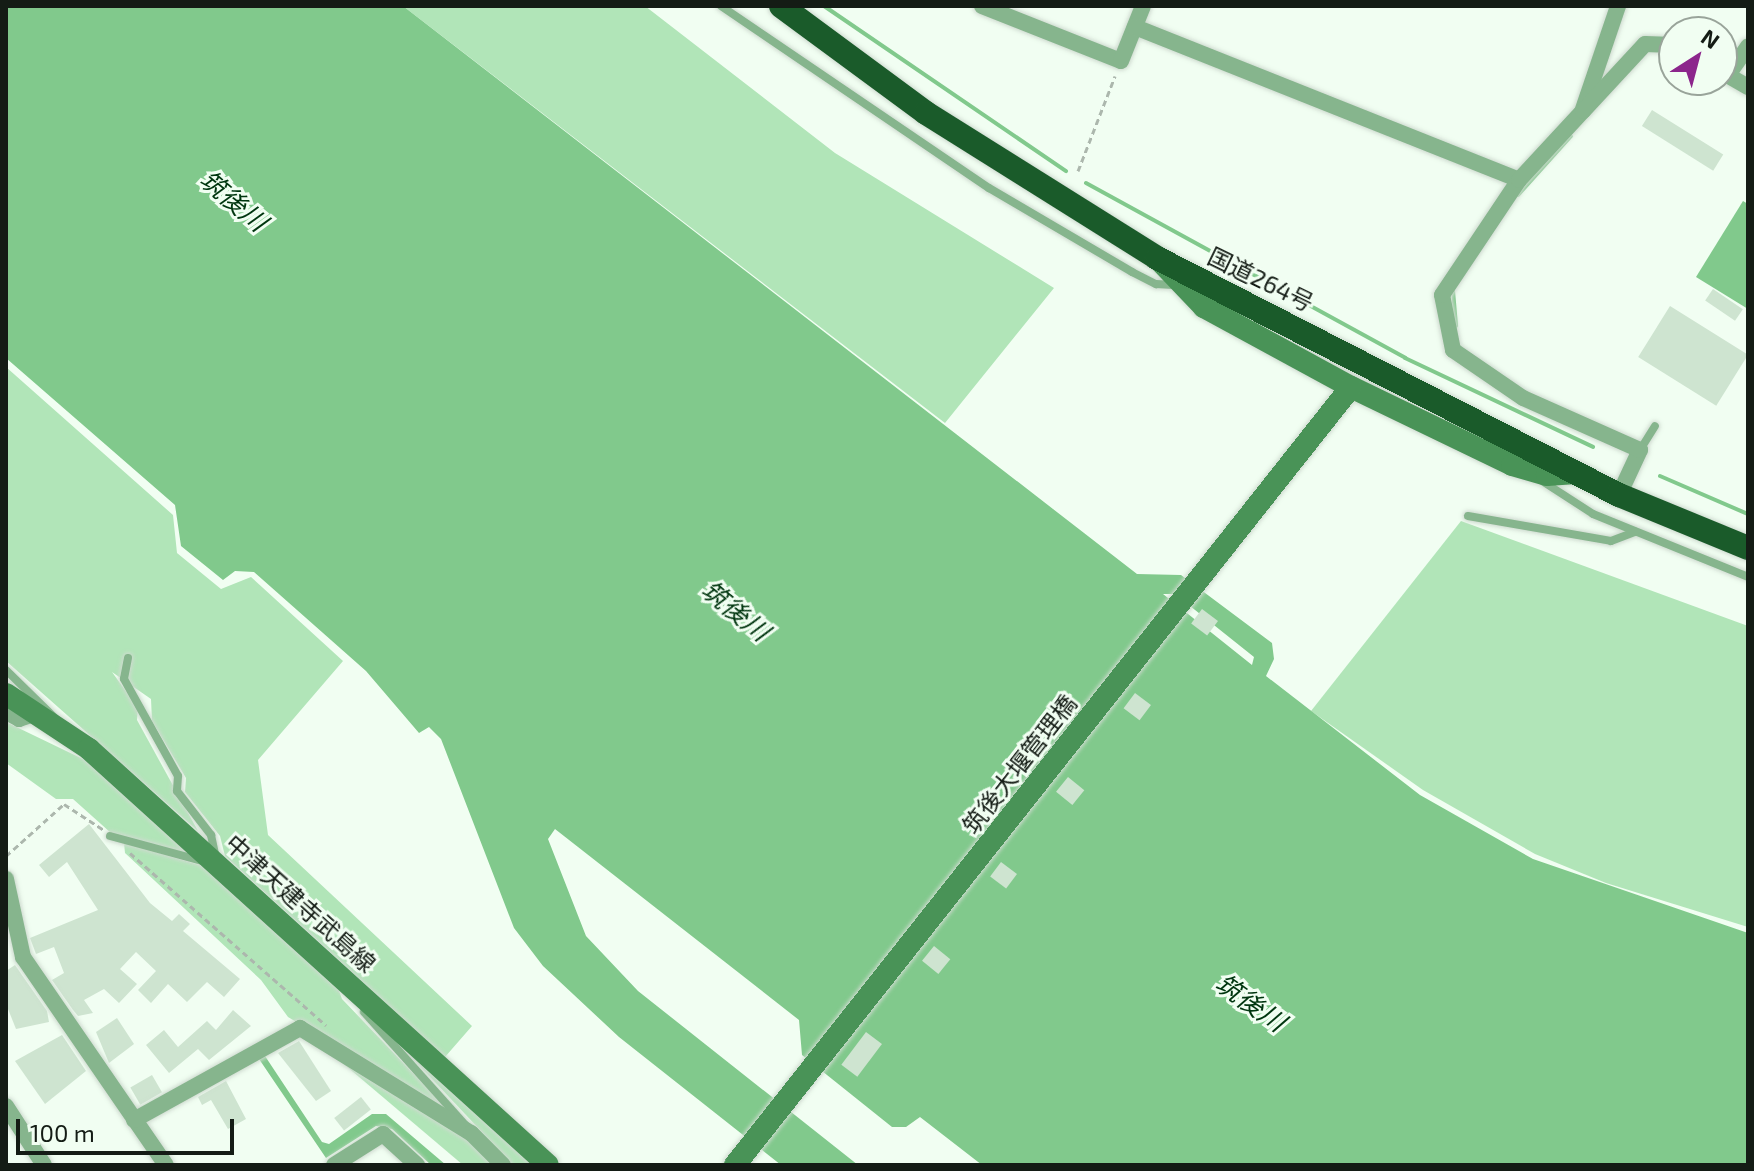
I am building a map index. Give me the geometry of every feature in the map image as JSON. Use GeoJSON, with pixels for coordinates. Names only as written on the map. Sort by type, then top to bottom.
{"type":"FeatureCollection","features":[{"type":"Feature","properties":{"kind":"highway","name":"国道264号"},"geometry":{"type":"LineString","coordinates":[[781,6],[952,131],[1157,258],[1619,495],[1748,548]]}},
{"type":"Feature","properties":{"kind":"street"},"geometry":{"type":"LineString","coordinates":[[982,6],[1121,61],[1143,6]]}},
{"type":"Feature","properties":{"kind":"street"},"geometry":{"type":"LineString","coordinates":[[1583,111],[1618,6]]}},
{"type":"Feature","properties":{"kind":"street"},"geometry":{"type":"LineString","coordinates":[[1135,27],[1519,180]]}},
{"type":"Feature","properties":{"kind":"street"},"geometry":{"type":"LineString","coordinates":[[1619,495],[1640,450],[1523,398],[1446,339],[1444,284],[1519,180],[1645,44],[1658,44]]}},
{"type":"Feature","properties":{"kind":"street"},"geometry":{"type":"LineString","coordinates":[[1157,258],[1178,285],[1204,307],[1348,392],[1530,469],[1576,473]]}},
{"type":"Feature","properties":{"kind":"street","name":"筑後大堰管理橋"},"geometry":{"type":"LineString","coordinates":[[735,1165],[1348,392]]}},
{"type":"Feature","properties":{"kind":"street","name":"中津天建寺武島線"},"geometry":{"type":"LineString","coordinates":[[6,694],[31,715],[63,732],[216,861],[548,1165]]}},
{"type":"Feature","properties":{"kind":"street"},"geometry":{"type":"LineString","coordinates":[[6,712],[19,719],[31,715]]}},
{"type":"Feature","properties":{"kind":"street"},"geometry":{"type":"LineString","coordinates":[[6,879],[23,957],[166,1165]]}},
{"type":"Feature","properties":{"kind":"street"},"geometry":{"type":"LineString","coordinates":[[134,1120],[300,1028],[471,1133],[503,1165]]}},
{"type":"Feature","properties":{"kind":"street"},"geometry":{"type":"LineString","coordinates":[[6,1106],[44,1165]]}},
{"type":"Feature","properties":{"kind":"street"},"geometry":{"type":"LineString","coordinates":[[334,1165],[383,1134],[417,1165]]}},
{"type":"Feature","properties":{"kind":"lane"},"geometry":{"type":"LineString","coordinates":[[721,6],[989,188],[1132,272],[1156,284],[1178,285]]}},
{"type":"Feature","properties":{"kind":"lane"},"geometry":{"type":"LineString","coordinates":[[1640,450],[1655,426]]}},
{"type":"Feature","properties":{"kind":"lane"},"geometry":{"type":"LineString","coordinates":[[1530,469],[1549,491],[1635,532],[1748,577]]}},
{"type":"Feature","properties":{"kind":"lane"},"geometry":{"type":"LineString","coordinates":[[1468,516],[1611,541],[1635,532]]}},
{"type":"Feature","properties":{"kind":"lane"},"geometry":{"type":"LineString","coordinates":[[110,836],[198,862],[216,861],[211,835],[177,791],[178,776],[124,679],[128,658]]}},
{"type":"Feature","properties":{"kind":"lane"},"geometry":{"type":"LineString","coordinates":[[6,670],[52,709],[63,732]]}},
{"type":"Feature","properties":{"kind":"lane"},"geometry":{"type":"LineString","coordinates":[[350,983],[357,1005],[471,1133]]}},
{"type":"Feature","properties":{"kind":"path"},"geometry":{"type":"LineString","coordinates":[[1078,171],[1121,61]]}},
{"type":"Feature","properties":{"kind":"path"},"geometry":{"type":"LineString","coordinates":[[6,856],[64,804],[110,836],[335,1032]]}},
{"type":"Feature","properties":{"kind":"shaded area"},"geometry":{"type":"Polygon","coordinates":[[[403,6],[645,6],[835,153],[1054,288],[945,423],[403,6]]]}},
{"type":"Feature","properties":{"kind":"shaded area"},"geometry":{"type":"Polygon","coordinates":[[[6,367],[173,515],[177,553],[221,589],[251,577],[343,661],[258,760],[268,835],[472,1026],[445,1057],[225,856],[220,836],[185,792],[186,778],[152,721],[151,699],[112,672],[138,708],[137,720],[198,831],[6,661],[6,367]]]}},
{"type":"Feature","properties":{"kind":"shaded area"},"geometry":{"type":"Polygon","coordinates":[[[1461,521],[1748,626],[1748,927],[1606,883],[1535,854],[1423,790],[1311,711],[1461,521]]]}},
{"type":"Feature","properties":{"kind":"shaded area"},"geometry":{"type":"Polygon","coordinates":[[[6,722],[87,761],[197,856],[111,833],[73,799],[56,799],[6,763],[6,722]]]}},
{"type":"Feature","properties":{"kind":"shaded area"},"geometry":{"type":"Polygon","coordinates":[[[124,843],[213,869],[335,980],[342,999],[453,1115],[288,1017],[261,980],[125,853],[124,843]]]}},
{"type":"Feature","properties":{"kind":"shaded area"},"geometry":{"type":"Polygon","coordinates":[[[368,1011],[534,1165],[513,1165],[368,1011]]]}},
{"type":"Feature","properties":{"kind":"shaded area"},"geometry":{"type":"Polygon","coordinates":[[[332,1054],[462,1133],[494,1165],[463,1165],[332,1054]]]}},
{"type":"Feature","properties":{"kind":"water","name":"筑後川"},"geometry":{"type":"Polygon","coordinates":[[[6,6],[403,6],[1137,574],[1181,575],[1272,643],[1274,659],[1266,676],[1420,795],[1533,859],[1748,933],[1748,1165],[982,1165],[920,1117],[906,1127],[892,1127],[802,1055],[799,1020],[555,829],[548,839],[586,936],[638,991],[858,1165],[781,1165],[619,1037],[543,966],[514,928],[441,739],[429,727],[419,733],[366,671],[254,572],[235,571],[223,580],[181,546],[175,505],[6,358],[6,6]],[[1163,594],[1252,665],[1254,657],[1175,594],[1163,594]]]}},
{"type":"Feature","properties":{"kind":"water"},"geometry":{"type":"Polygon","coordinates":[[[1743,201],[1748,204],[1748,309],[1696,277],[1743,201]]]}},
{"type":"Feature","properties":{"kind":"water"},"geometry":{"type":"Polygon","coordinates":[[[263,1053],[322,1142],[329,1144],[372,1114],[386,1114],[446,1165],[431,1165],[392,1129],[376,1126],[326,1158],[257,1056],[263,1053]]]}},
{"type":"Feature","properties":{"kind":"building"},"geometry":{"type":"Polygon","coordinates":[[[1652,110],[1723,155],[1713,171],[1642,126],[1652,110]]]}},
{"type":"Feature","properties":{"kind":"building"},"geometry":{"type":"Polygon","coordinates":[[[1713,289],[1743,309],[1735,321],[1705,301],[1713,289]]]}},
{"type":"Feature","properties":{"kind":"building"},"geometry":{"type":"Polygon","coordinates":[[[1670,306],[1748,355],[1716,406],[1638,357],[1670,306]]]}},
{"type":"Feature","properties":{"kind":"building"},"geometry":{"type":"Polygon","coordinates":[[[1202,609],[1218,621],[1207,635],[1191,623],[1202,609]]]}},
{"type":"Feature","properties":{"kind":"building"},"geometry":{"type":"Polygon","coordinates":[[[1135,693],[1151,705],[1140,720],[1124,708],[1135,693]]]}},
{"type":"Feature","properties":{"kind":"building"},"geometry":{"type":"Polygon","coordinates":[[[1068,777],[1084,790],[1072,805],[1056,792],[1068,777]]]}},
{"type":"Feature","properties":{"kind":"building"},"geometry":{"type":"Polygon","coordinates":[[[89,824],[150,903],[172,921],[179,914],[190,924],[183,931],[240,979],[224,997],[207,982],[187,1002],[168,984],[151,1003],[138,990],[156,971],[136,952],[120,969],[137,984],[119,1003],[104,989],[84,1000],[93,1013],[78,1016],[73,1010],[52,980],[64,973],[54,947],[36,954],[30,938],[98,910],[67,862],[49,877],[39,865],[89,824]]]}},
{"type":"Feature","properties":{"kind":"building"},"geometry":{"type":"Polygon","coordinates":[[[1001,862],[1017,874],[1006,888],[990,876],[1001,862]]]}},
{"type":"Feature","properties":{"kind":"building"},"geometry":{"type":"Polygon","coordinates":[[[934,946],[950,959],[938,974],[922,961],[934,946]]]}},
{"type":"Feature","properties":{"kind":"building"},"geometry":{"type":"Polygon","coordinates":[[[15,965],[47,1011],[49,1022],[16,1029],[6,1004],[6,971],[15,965]]]}},
{"type":"Feature","properties":{"kind":"building"},"geometry":{"type":"Polygon","coordinates":[[[233,1010],[251,1026],[209,1060],[198,1049],[169,1073],[146,1045],[164,1030],[178,1047],[207,1021],[216,1030],[233,1010]]]}},
{"type":"Feature","properties":{"kind":"building"},"geometry":{"type":"Polygon","coordinates":[[[117,1018],[134,1044],[109,1063],[96,1032],[117,1018]]]}},
{"type":"Feature","properties":{"kind":"building"},"geometry":{"type":"Polygon","coordinates":[[[866,1032],[882,1044],[857,1077],[841,1065],[866,1032]]]}},
{"type":"Feature","properties":{"kind":"building"},"geometry":{"type":"Polygon","coordinates":[[[62,1035],[86,1071],[45,1104],[15,1061],[62,1035]]]}},
{"type":"Feature","properties":{"kind":"building"},"geometry":{"type":"Polygon","coordinates":[[[299,1041],[331,1091],[316,1101],[278,1053],[299,1041]]]}},
{"type":"Feature","properties":{"kind":"building"},"geometry":{"type":"Polygon","coordinates":[[[152,1075],[162,1092],[140,1105],[130,1088],[152,1075]]]}},
{"type":"Feature","properties":{"kind":"building"},"geometry":{"type":"Polygon","coordinates":[[[226,1081],[246,1119],[228,1129],[211,1100],[202,1105],[198,1097],[226,1081]]]}},
{"type":"Feature","properties":{"kind":"building"},"geometry":{"type":"Polygon","coordinates":[[[361,1097],[371,1110],[344,1131],[334,1118],[361,1097]]]}},
{"type":"Feature","properties":{"kind":"waterway"},"geometry":{"type":"LineString","coordinates":[[824,6],[1066,171]]}},
{"type":"Feature","properties":{"kind":"waterway"},"geometry":{"type":"LineString","coordinates":[[1518,195],[1571,136]]}},
{"type":"Feature","properties":{"kind":"waterway"},"geometry":{"type":"LineString","coordinates":[[1086,183],[1405,358],[1593,447]]}},
{"type":"Feature","properties":{"kind":"waterway"},"geometry":{"type":"LineString","coordinates":[[1453,291],[1456,326]]}},
{"type":"Feature","properties":{"kind":"waterway"},"geometry":{"type":"LineString","coordinates":[[1660,476],[1748,514]]}}]}
